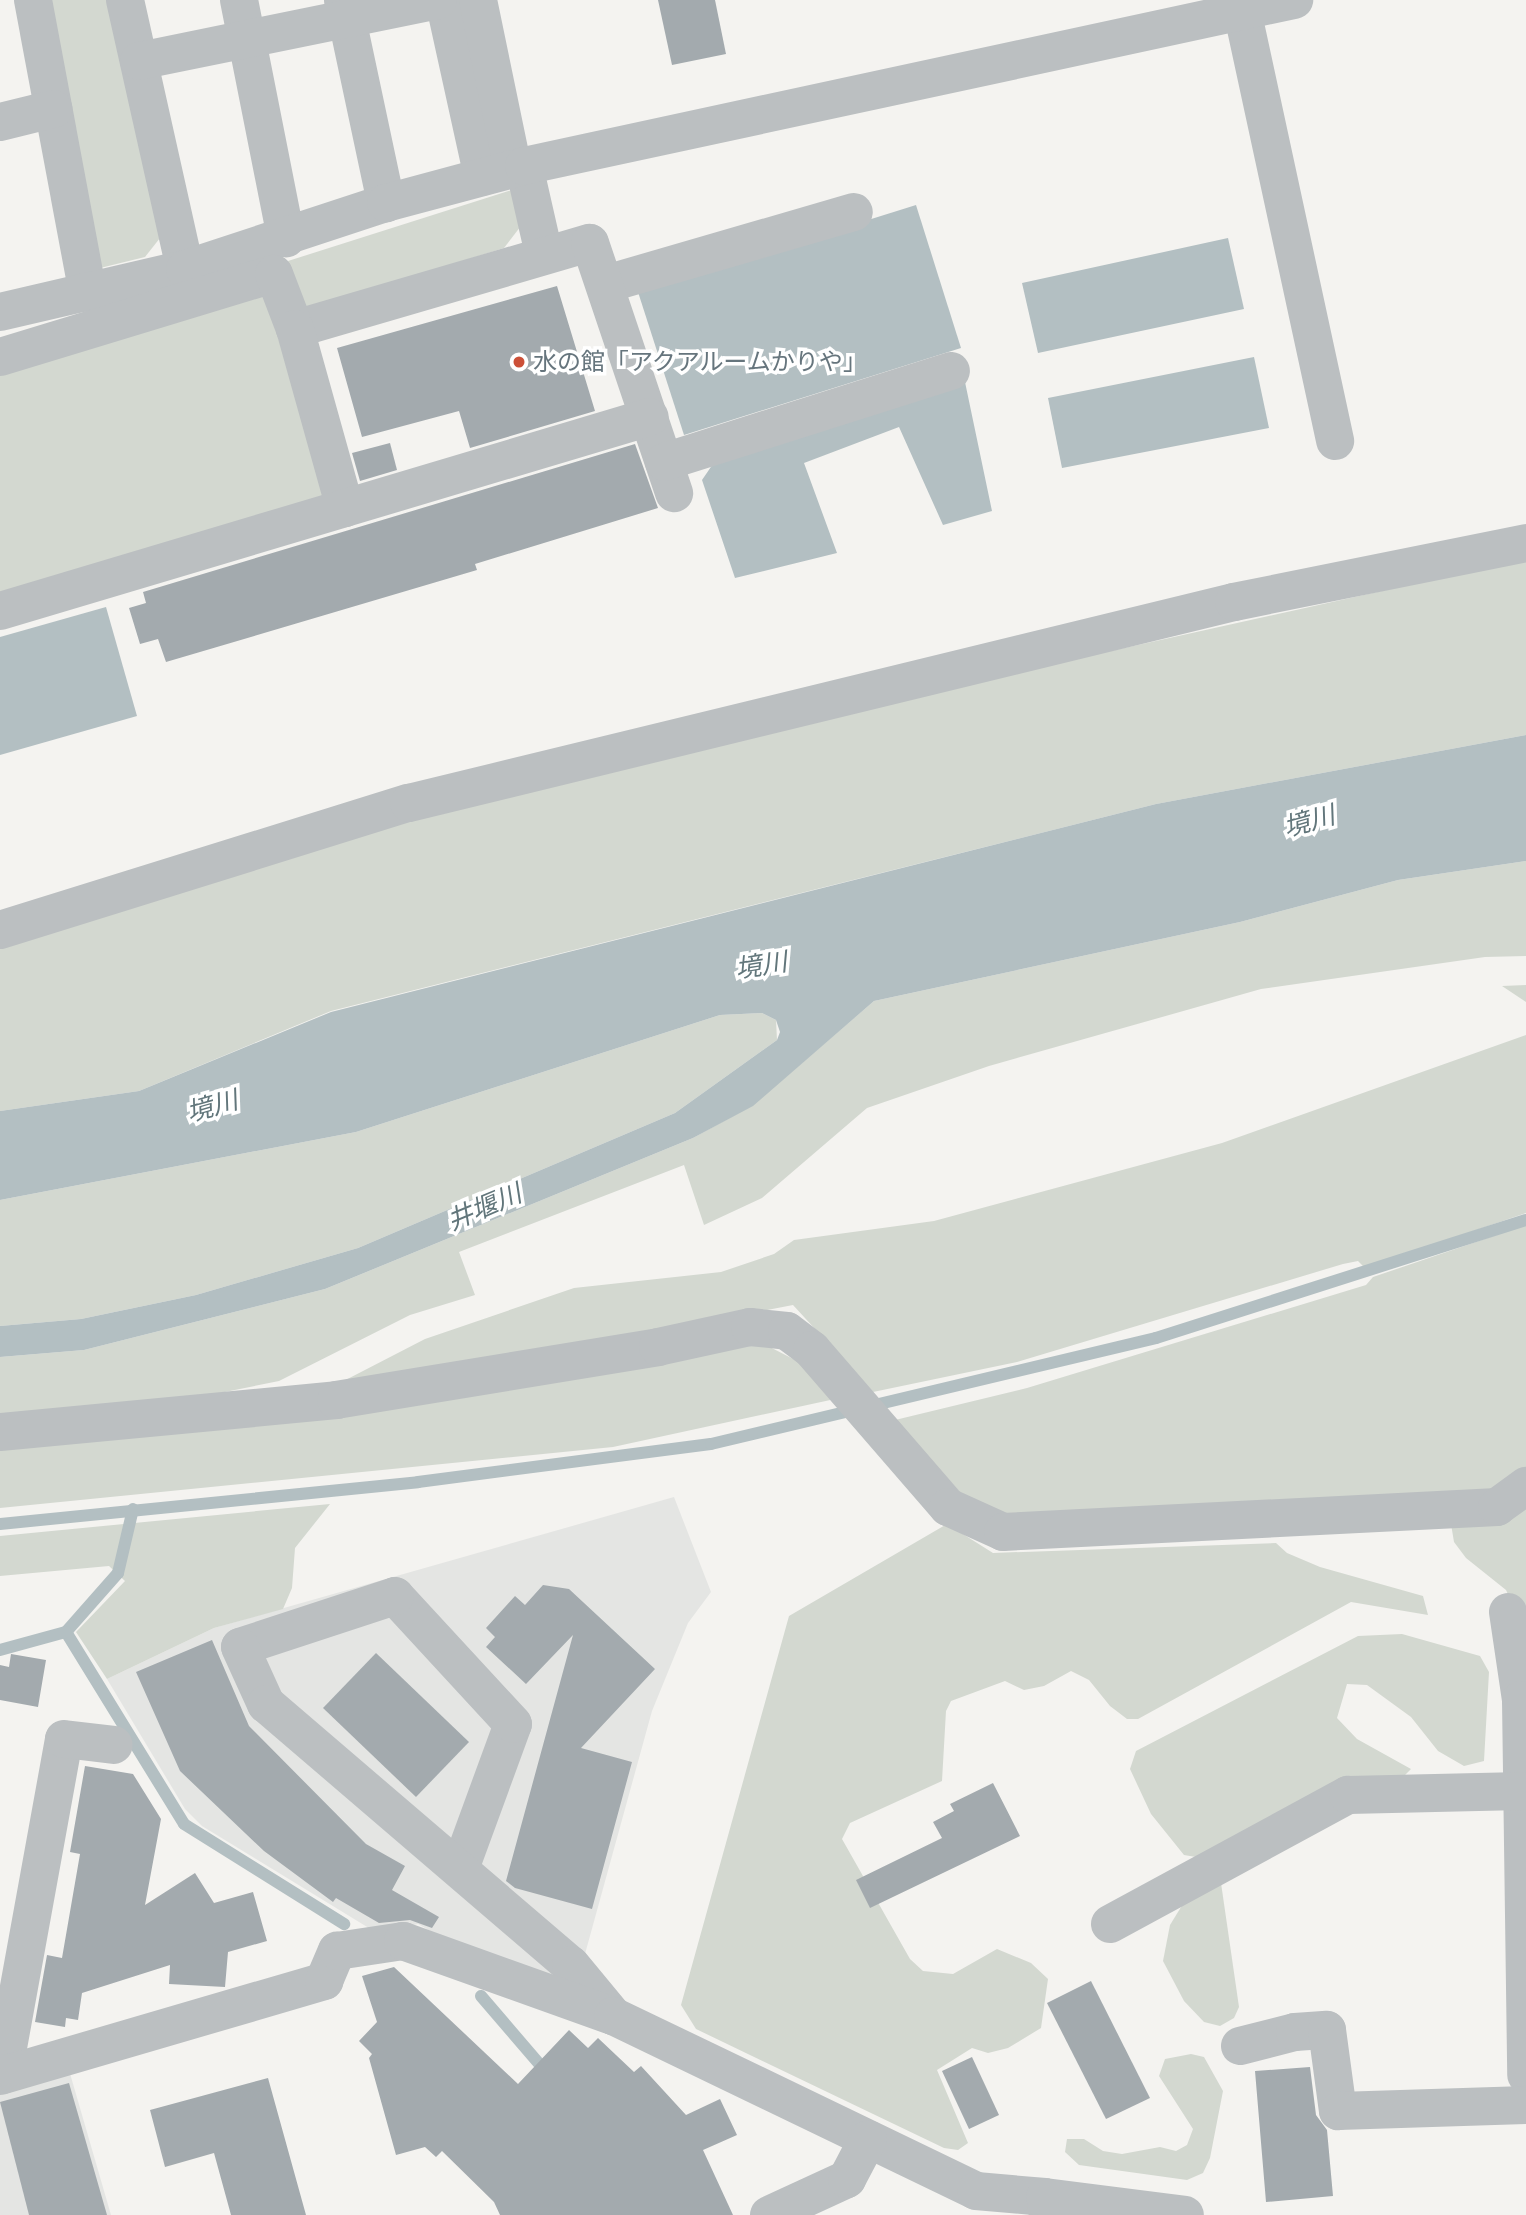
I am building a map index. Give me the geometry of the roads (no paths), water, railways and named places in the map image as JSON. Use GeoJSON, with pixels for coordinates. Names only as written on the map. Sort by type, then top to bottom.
{"type":"FeatureCollection","features":[{"type":"Feature","properties":{"kind":"street"},"geometry":{"type":"LineString","coordinates":[[33,0],[88,293]]}},
{"type":"Feature","properties":{"kind":"street"},"geometry":{"type":"LineString","coordinates":[[125,0],[185,270]]}},
{"type":"Feature","properties":{"kind":"street"},"geometry":{"type":"LineString","coordinates":[[239,0],[286,238]]}},
{"type":"Feature","properties":{"kind":"street"},"geometry":{"type":"LineString","coordinates":[[139,61],[246,39],[345,10],[438,0]]}},
{"type":"Feature","properties":{"kind":"street"},"geometry":{"type":"LineString","coordinates":[[444,0],[507,171],[544,254]]}},
{"type":"Feature","properties":{"kind":"street"},"geometry":{"type":"LineString","coordinates":[[478,0],[507,171]]}},
{"type":"Feature","properties":{"kind":"street"},"geometry":{"type":"LineString","coordinates":[[0,312],[185,270],[386,203],[507,171],[1294,0]]}},
{"type":"Feature","properties":{"kind":"street"},"geometry":{"type":"LineString","coordinates":[[345,10],[386,203]]}},
{"type":"Feature","properties":{"kind":"street"},"geometry":{"type":"LineString","coordinates":[[1242,10],[1335,441]]}},
{"type":"Feature","properties":{"kind":"street"},"geometry":{"type":"LineString","coordinates":[[0,122],[53,109]]}},
{"type":"Feature","properties":{"kind":"street"},"geometry":{"type":"LineString","coordinates":[[606,284],[854,212]]}},
{"type":"Feature","properties":{"kind":"street"},"geometry":{"type":"LineString","coordinates":[[295,329],[544,254],[590,243],[606,284],[669,478],[951,371]]}},
{"type":"Feature","properties":{"kind":"street"},"geometry":{"type":"LineString","coordinates":[[0,358],[274,274],[295,329],[345,508]]}},
{"type":"Feature","properties":{"kind":"street"},"geometry":{"type":"LineString","coordinates":[[0,611],[650,417]]}},
{"type":"Feature","properties":{"kind":"street"},"geometry":{"type":"LineString","coordinates":[[0,930],[410,803],[1234,602],[1526,543]]}},
{"type":"Feature","properties":{"kind":"street"},"geometry":{"type":"LineString","coordinates":[[0,1432],[336,1399],[658,1347],[750,1327],[787,1331],[812,1350],[842,1388],[948,1507],[1003,1532],[1497,1507],[1526,1486]]}},
{"type":"Feature","properties":{"kind":"street"},"geometry":{"type":"LineString","coordinates":[[461,1866],[513,1724],[395,1596],[240,1647],[266,1704],[461,1866],[571,1965],[613,2016]]}},
{"type":"Feature","properties":{"kind":"street"},"geometry":{"type":"LineString","coordinates":[[1508,1612],[1521,1700],[1526,2075]]}},
{"type":"Feature","properties":{"kind":"street"},"geometry":{"type":"LineString","coordinates":[[114,1745],[64,1738],[2,2075],[324,1981],[337,1951],[403,1941],[613,2016],[976,2191],[1047,2206],[1185,2215]]}},
{"type":"Feature","properties":{"kind":"street"},"geometry":{"type":"LineString","coordinates":[[1110,1924],[1348,1795],[1523,1782]]}},
{"type":"Feature","properties":{"kind":"street"},"geometry":{"type":"LineString","coordinates":[[1240,2046],[1295,2032],[1327,2030],[1338,2110],[1526,2105]]}},
{"type":"Feature","properties":{"kind":"street"},"geometry":{"type":"LineString","coordinates":[[769,2215],[847,2179],[868,2139]]}},
{"type":"Feature","properties":{"kind":"water"},"geometry":{"type":"Polygon","coordinates":[[[916,205],[961,348],[684,435],[638,292],[916,205]]]}},
{"type":"Feature","properties":{"kind":"water"},"geometry":{"type":"Polygon","coordinates":[[[1228,238],[1244,309],[1038,353],[1022,283],[1228,238]]]}},
{"type":"Feature","properties":{"kind":"water"},"geometry":{"type":"Polygon","coordinates":[[[1254,357],[1269,428],[1062,468],[1048,398],[1254,357]]]}},
{"type":"Feature","properties":{"kind":"water"},"geometry":{"type":"Polygon","coordinates":[[[965,382],[992,511],[943,525],[899,427],[804,463],[837,553],[735,578],[702,480],[715,461],[965,382]]]}},
{"type":"Feature","properties":{"kind":"water"},"geometry":{"type":"Polygon","coordinates":[[[106,607],[137,716],[0,755],[0,637],[106,607]]]}},
{"type":"Feature","properties":{"kind":"water"},"geometry":{"type":"Polygon","coordinates":[[[1526,735],[1526,861],[1398,880],[1240,922],[874,1001],[753,1106],[693,1138],[325,1289],[84,1350],[0,1357],[0,1326],[81,1319],[196,1295],[358,1248],[675,1113],[777,1040],[780,1032],[776,1020],[762,1013],[720,1015],[356,1132],[0,1200],[0,1111],[139,1091],[331,1012],[1156,804],[1526,735]]]}},
{"type":"Feature","properties":{"kind":"waterway"},"geometry":{"type":"LineString","coordinates":[[0,1524],[418,1482],[711,1444],[1156,1338],[1526,1220]]}},
{"type":"Feature","properties":{"kind":"waterway"},"geometry":{"type":"LineString","coordinates":[[133,1509],[118,1573],[66,1632],[184,1824],[344,1924]]}},
{"type":"Feature","properties":{"kind":"waterway"},"geometry":{"type":"LineString","coordinates":[[0,1650],[66,1632]]}},
{"type":"Feature","properties":{"kind":"waterway"},"geometry":{"type":"LineString","coordinates":[[481,1996],[547,2073]]}},
{"type":"Feature","properties":{"kind":"place","name":"水の館「アクアルームかりや」"},"geometry":{"type":"Point","coordinates":[519,362]}},
{"type":"Feature","properties":{"kind":"water label","name":"境川"},"geometry":{"type":"Point","coordinates":[1309,821]}},
{"type":"Feature","properties":{"kind":"water label","name":"境川"},"geometry":{"type":"Point","coordinates":[761,965]}},
{"type":"Feature","properties":{"kind":"water label","name":"境川"},"geometry":{"type":"Point","coordinates":[212,1106]}},
{"type":"Feature","properties":{"kind":"water label","name":"井堰川"},"geometry":{"type":"Point","coordinates":[484,1207]}}]}
